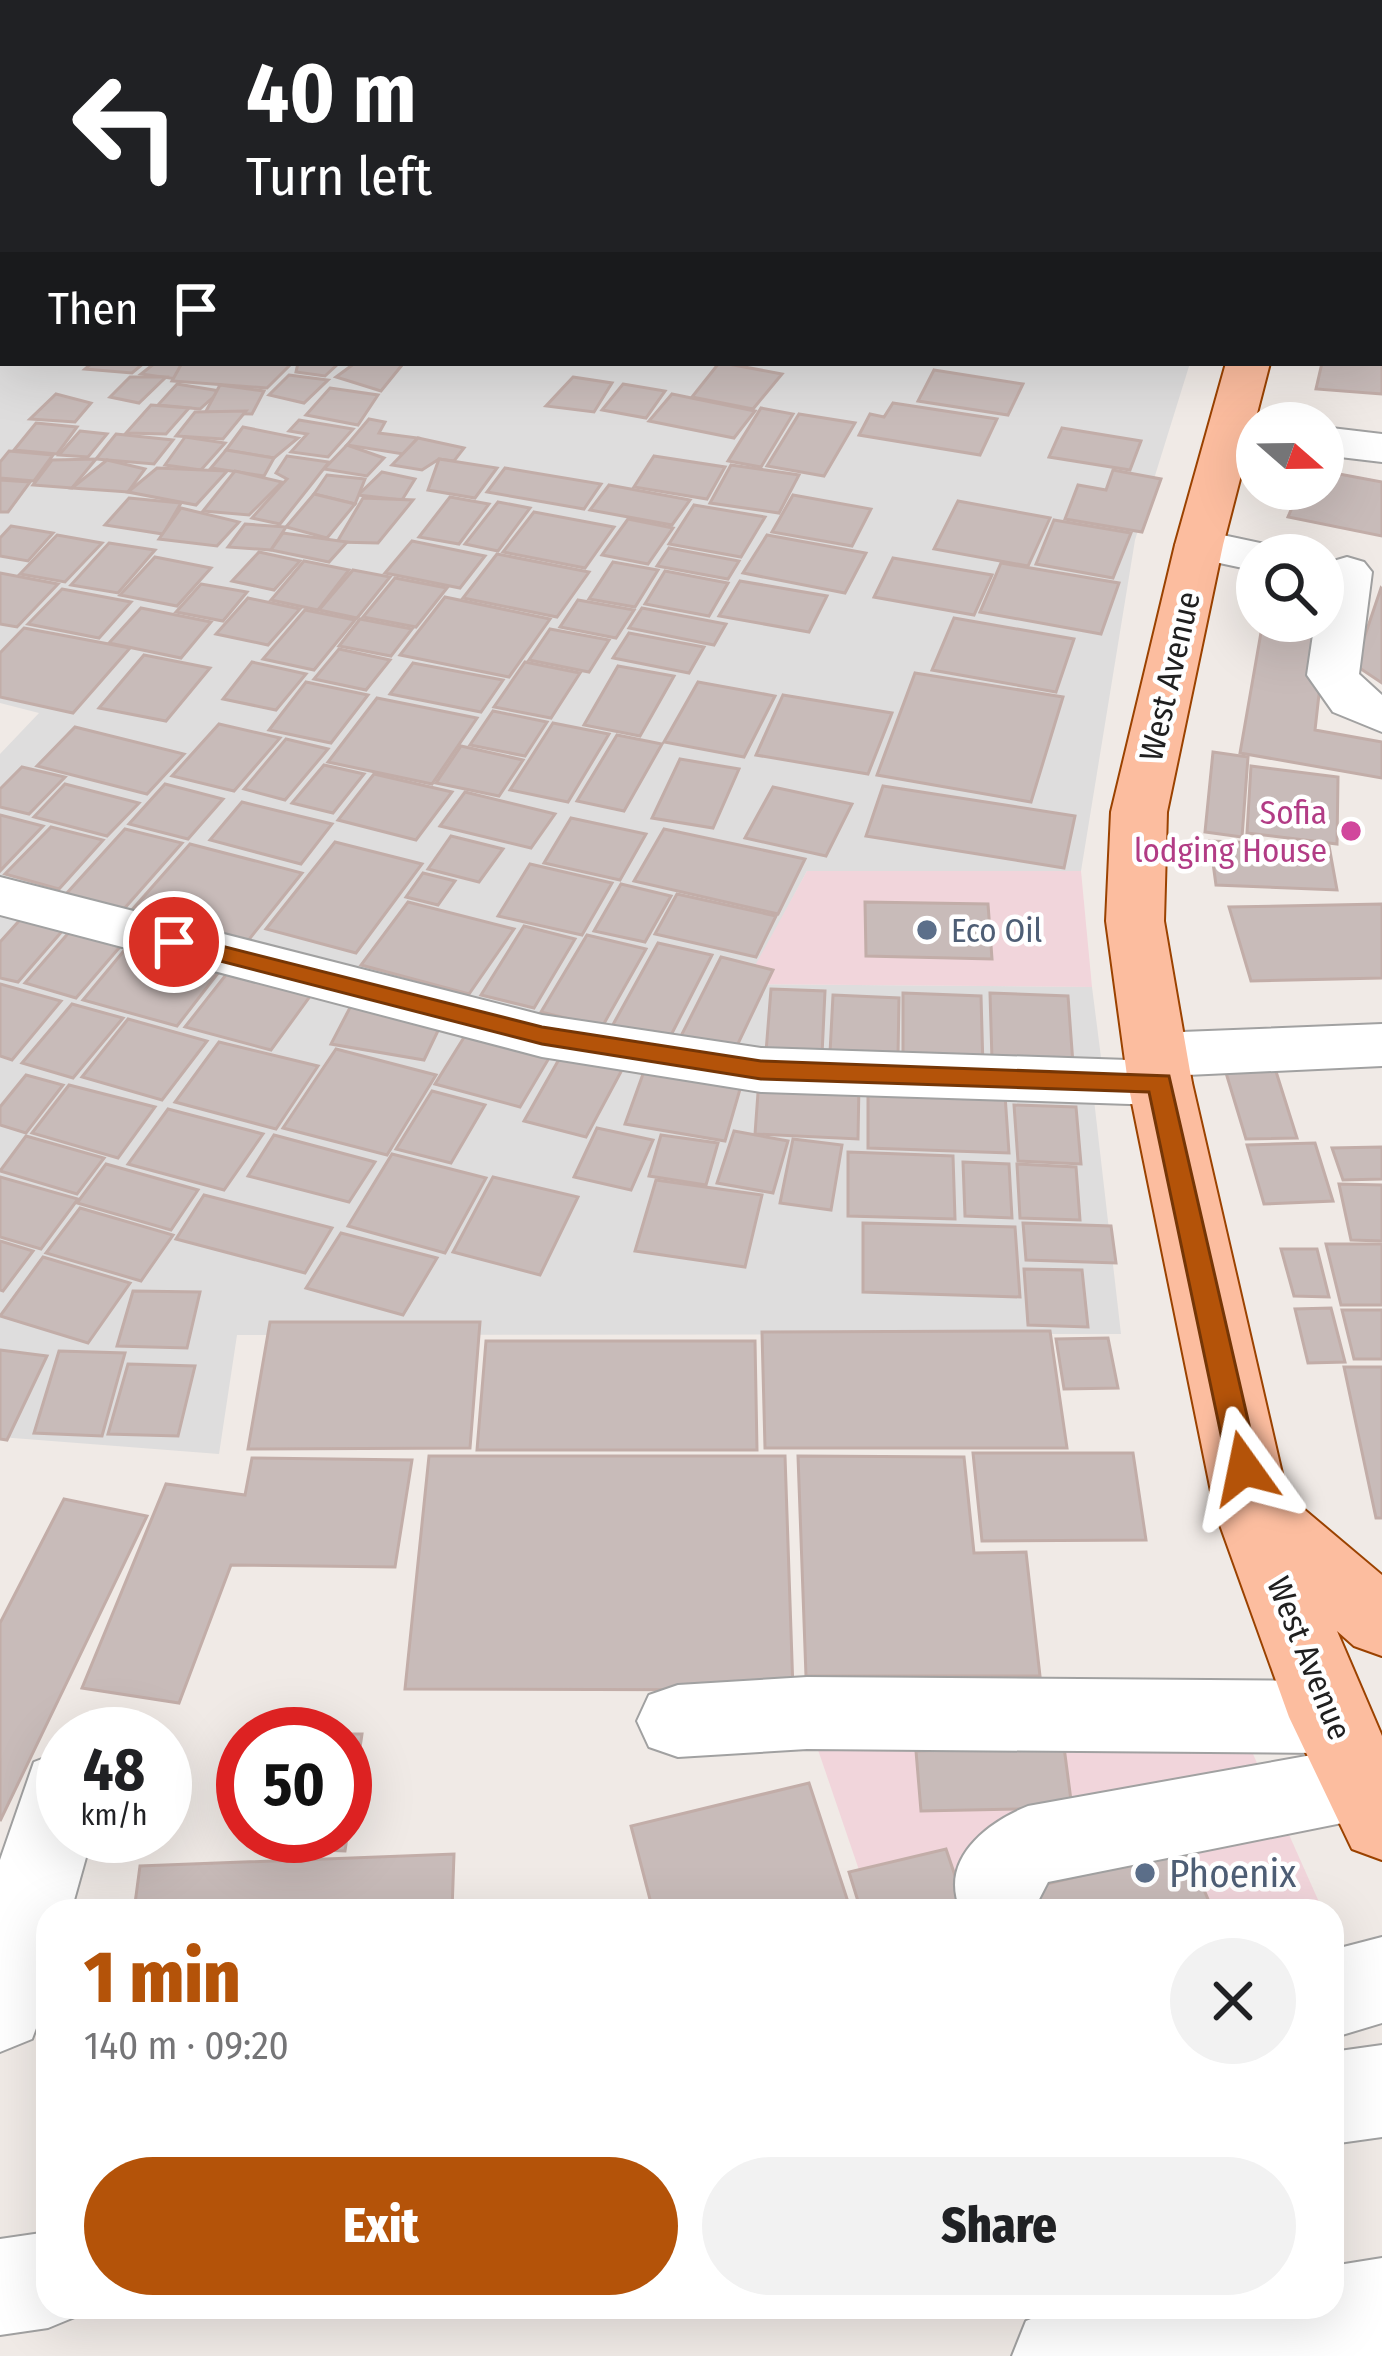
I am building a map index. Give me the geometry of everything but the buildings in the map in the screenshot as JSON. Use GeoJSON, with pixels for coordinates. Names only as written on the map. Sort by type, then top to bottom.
{"type":"FeatureCollection","features":[{"type":"Feature","properties":{"kind":"main road","name":"West Avenue"},"geometry":{"type":"LineString","coordinates":[[1246,402],[1248,366]]}},
{"type":"Feature","properties":{"kind":"main road","name":"West Avenue"},"geometry":{"type":"LineString","coordinates":[[1236,452],[1198,545],[1139,812],[1135,921],[1158,1069],[1253,1511],[1359,1774]]}},
{"type":"Feature","properties":{"kind":"main road"},"geometry":{"type":"LineString","coordinates":[[1253,1511],[1364,1612],[1382,1622]]}},
{"type":"Feature","properties":{"kind":"street"},"geometry":{"type":"LineString","coordinates":[[1344,443],[1382,448]]}},
{"type":"Feature","properties":{"kind":"street"},"geometry":{"type":"LineString","coordinates":[[1198,545],[1236,552]]}},
{"type":"Feature","properties":{"kind":"street"},"geometry":{"type":"LineString","coordinates":[[1351,575],[1333,675],[1352,701],[1382,716]]}},
{"type":"Feature","properties":{"kind":"street"},"geometry":{"type":"LineString","coordinates":[[0,896],[542,1036],[761,1070],[1158,1069],[1382,1045]]}},
{"type":"Feature","properties":{"kind":"street"},"geometry":{"type":"LineString","coordinates":[[678,1721],[807,1713],[1359,1774]]}},
{"type":"Feature","properties":{"kind":"street"},"geometry":{"type":"LineString","coordinates":[[997,1895],[1003,1865],[1028,1846],[1359,1774]]}},
{"type":"Feature","properties":{"kind":"street"},"geometry":{"type":"LineString","coordinates":[[0,2008],[42,1863]]}},
{"type":"Feature","properties":{"kind":"street"},"geometry":{"type":"LineString","coordinates":[[1344,1991],[1382,1980]]}},
{"type":"Feature","properties":{"kind":"street"},"geometry":{"type":"LineString","coordinates":[[1344,2096],[1382,2091]]}},
{"type":"Feature","properties":{"kind":"street"},"geometry":{"type":"LineString","coordinates":[[0,2287],[36,2282]]}},
{"type":"Feature","properties":{"kind":"street"},"geometry":{"type":"LineString","coordinates":[[1344,2313],[1382,2307]]}},
{"type":"Feature","properties":{"kind":"street"},"geometry":{"type":"LineString","coordinates":[[1061,2356],[1303,2319]]}},
{"type":"Feature","properties":{"kind":"shaded area"},"geometry":{"type":"Polygon","coordinates":[[[0,366],[1189,366],[1135,540],[1081,871],[807,871],[747,984],[1092,987],[1103,1073],[744,1059],[466,1001],[0,888],[0,754],[39,713],[0,703],[0,366]]]}},
{"type":"Feature","properties":{"kind":"shaded area"},"geometry":{"type":"Polygon","coordinates":[[[807,871],[1081,871],[1092,987],[745,984],[807,871]]]}},
{"type":"Feature","properties":{"kind":"shaded area"},"geometry":{"type":"Polygon","coordinates":[[[0,903],[731,1085],[1093,1091],[1121,1334],[237,1335],[219,1454],[0,1437],[0,903]]]}},
{"type":"Feature","properties":{"kind":"shaded area"},"geometry":{"type":"Polygon","coordinates":[[[1245,1736],[1318,1899],[869,1899],[815,1741],[1245,1736]]]}},
{"type":"Feature","properties":{"kind":"place","name":"Sofia lodging House"},"geometry":{"type":"Point","coordinates":[1351,831]}},
{"type":"Feature","properties":{"kind":"place","name":"Eco Oil"},"geometry":{"type":"Point","coordinates":[927,930]}},
{"type":"Feature","properties":{"kind":"place","name":"Phoenix"},"geometry":{"type":"Point","coordinates":[1145,1873]}},
{"type":"Feature","properties":{"kind":"route"},"geometry":{"type":"LineString","coordinates":[[174,942],[542,1036],[761,1070],[1160,1083],[1244,1468]]}}]}
